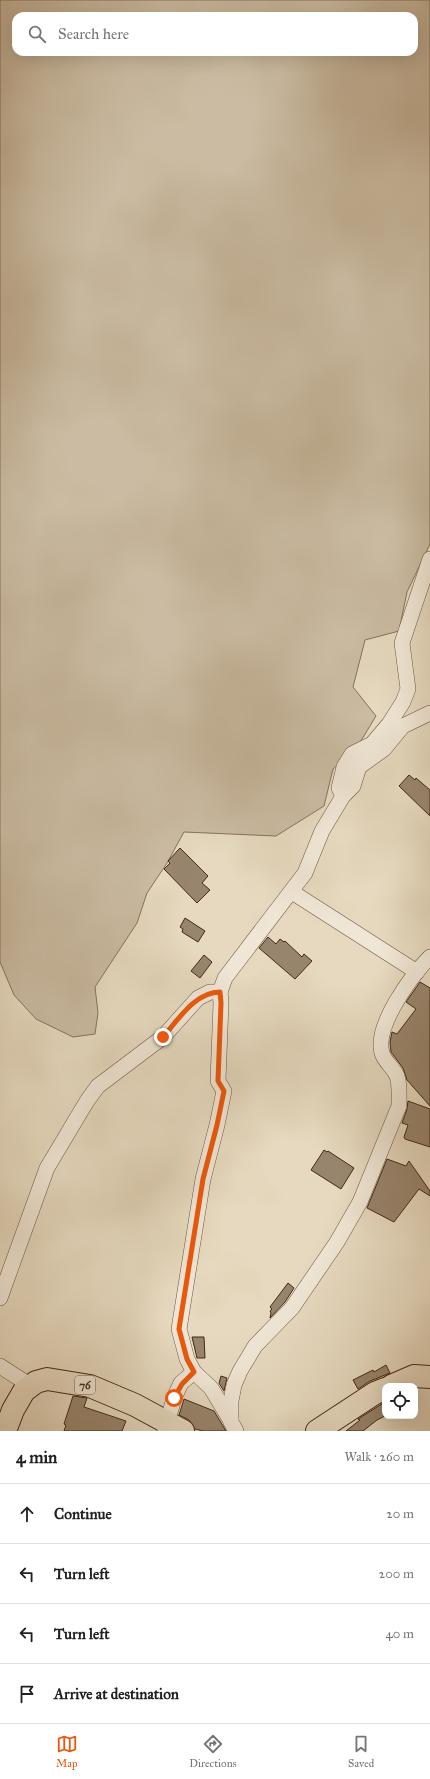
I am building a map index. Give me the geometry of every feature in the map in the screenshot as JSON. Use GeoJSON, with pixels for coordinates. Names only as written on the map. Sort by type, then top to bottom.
{"type":"FeatureCollection","features":[{"type":"Feature","properties":{"kind":"main road"},"geometry":{"type":"LineString","coordinates":[[398,1383],[414,1376],[430,1377]]}},
{"type":"Feature","properties":{"kind":"main road","name":"76"},"geometry":{"type":"LineString","coordinates":[[5,1431],[13,1410],[24,1391],[36,1382],[47,1379],[90,1386],[135,1405],[172,1428]]}},
{"type":"Feature","properties":{"kind":"main road"},"geometry":{"type":"LineString","coordinates":[[317,1431],[382,1390]]}},
{"type":"Feature","properties":{"kind":"street"},"geometry":{"type":"LineString","coordinates":[[343,796],[339,788],[344,767],[352,754],[372,744],[389,724],[403,702],[408,689],[402,643],[430,559]]}},
{"type":"Feature","properties":{"kind":"street"},"geometry":{"type":"LineString","coordinates":[[234,1426],[211,1388],[194,1372],[187,1359],[179,1329],[203,1179],[224,1091],[218,1081],[221,1003],[220,992],[225,978],[305,873],[322,832],[343,796],[353,786],[359,767],[384,749],[403,726],[430,713]]}},
{"type":"Feature","properties":{"kind":"street"},"geometry":{"type":"LineString","coordinates":[[292,892],[417,972]]}},
{"type":"Feature","properties":{"kind":"street"},"geometry":{"type":"LineString","coordinates":[[234,1426],[231,1401],[234,1385],[240,1371],[255,1346],[292,1308],[337,1242],[360,1202],[399,1106],[400,1091],[397,1076],[382,1054],[380,1042],[384,1026],[396,1002],[417,972],[430,957]]}},
{"type":"Feature","properties":{"kind":"street"},"geometry":{"type":"LineString","coordinates":[[0,1298],[47,1168],[87,1101],[98,1086],[163,1037],[198,998],[210,992],[220,992]]}},
{"type":"Feature","properties":{"kind":"street"},"geometry":{"type":"LineString","coordinates":[[0,1366],[31,1386]]}},
{"type":"Feature","properties":{"kind":"street"},"geometry":{"type":"LineString","coordinates":[[172,1428],[174,1398],[182,1384],[194,1372]]}},
{"type":"Feature","properties":{"kind":"shaded area"},"geometry":{"type":"Polygon","coordinates":[[[0,0],[430,0],[430,544],[407,592],[399,631],[365,640],[353,687],[376,716],[356,749],[333,769],[324,806],[276,836],[184,832],[167,863],[147,893],[137,923],[95,987],[98,1013],[95,1034],[73,1037],[36,1019],[14,995],[0,962],[0,0]]]}},
{"type":"Feature","properties":{"kind":"building"},"geometry":{"type":"Polygon","coordinates":[[[409,775],[415,780],[416,778],[430,790],[430,816],[399,786],[409,775]]]}},
{"type":"Feature","properties":{"kind":"building"},"geometry":{"type":"Polygon","coordinates":[[[180,848],[208,876],[202,883],[210,890],[197,903],[164,869],[170,863],[168,861],[180,848]]]}},
{"type":"Feature","properties":{"kind":"building"},"geometry":{"type":"Polygon","coordinates":[[[185,918],[205,931],[198,942],[182,932],[183,929],[180,927],[185,918]]]}},
{"type":"Feature","properties":{"kind":"building"},"geometry":{"type":"Polygon","coordinates":[[[268,937],[276,944],[280,939],[284,942],[285,941],[302,957],[304,954],[312,961],[295,979],[259,948],[268,937]]]}},
{"type":"Feature","properties":{"kind":"building"},"geometry":{"type":"Polygon","coordinates":[[[204,955],[212,962],[200,978],[191,971],[204,955]]]}},
{"type":"Feature","properties":{"kind":"building"},"geometry":{"type":"Polygon","coordinates":[[[420,982],[430,988],[430,1106],[407,1080],[403,1068],[391,1052],[390,1042],[392,1032],[397,1034],[416,1009],[406,1002],[420,982]]]}},
{"type":"Feature","properties":{"kind":"building"},"geometry":{"type":"Polygon","coordinates":[[[408,1101],[430,1109],[430,1147],[405,1139],[404,1137],[408,1125],[402,1123],[408,1101]]]}},
{"type":"Feature","properties":{"kind":"building"},"geometry":{"type":"Polygon","coordinates":[[[324,1150],[327,1152],[328,1151],[354,1168],[341,1189],[311,1170],[324,1150]]]}},
{"type":"Feature","properties":{"kind":"building"},"geometry":{"type":"Polygon","coordinates":[[[387,1159],[406,1166],[409,1161],[430,1191],[430,1196],[419,1189],[394,1222],[367,1208],[387,1159]]]}},
{"type":"Feature","properties":{"kind":"building"},"geometry":{"type":"Polygon","coordinates":[[[288,1283],[294,1288],[285,1302],[270,1318],[270,1311],[272,1309],[270,1307],[288,1283]]]}},
{"type":"Feature","properties":{"kind":"building"},"geometry":{"type":"Polygon","coordinates":[[[192,1337],[204,1337],[205,1358],[197,1358],[192,1337]]]}},
{"type":"Feature","properties":{"kind":"building"},"geometry":{"type":"Polygon","coordinates":[[[386,1365],[390,1373],[370,1381],[358,1389],[353,1380],[373,1370],[374,1372],[386,1365]]]}},
{"type":"Feature","properties":{"kind":"building"},"geometry":{"type":"Polygon","coordinates":[[[221,1376],[227,1378],[224,1391],[219,1383],[221,1376]]]}},
{"type":"Feature","properties":{"kind":"building"},"geometry":{"type":"Polygon","coordinates":[[[73,1396],[87,1398],[84,1407],[126,1421],[122,1431],[64,1431],[66,1425],[64,1424],[73,1396]]]}},
{"type":"Feature","properties":{"kind":"building"},"geometry":{"type":"Polygon","coordinates":[[[184,1399],[214,1411],[226,1431],[203,1431],[195,1429],[189,1420],[179,1415],[184,1399]]]}},
{"type":"Feature","properties":{"kind":"building"},"geometry":{"type":"Polygon","coordinates":[[[382,1404],[382,1418],[363,1431],[346,1431],[360,1420],[358,1419],[382,1404]]]}},
{"type":"Feature","properties":{"kind":"route"},"geometry":{"type":"LineString","coordinates":[[163,1037],[198,998],[210,992],[220,992],[221,1003],[218,1081],[224,1091],[203,1179],[179,1329],[187,1359],[194,1372],[182,1384],[174,1398]]}}]}
